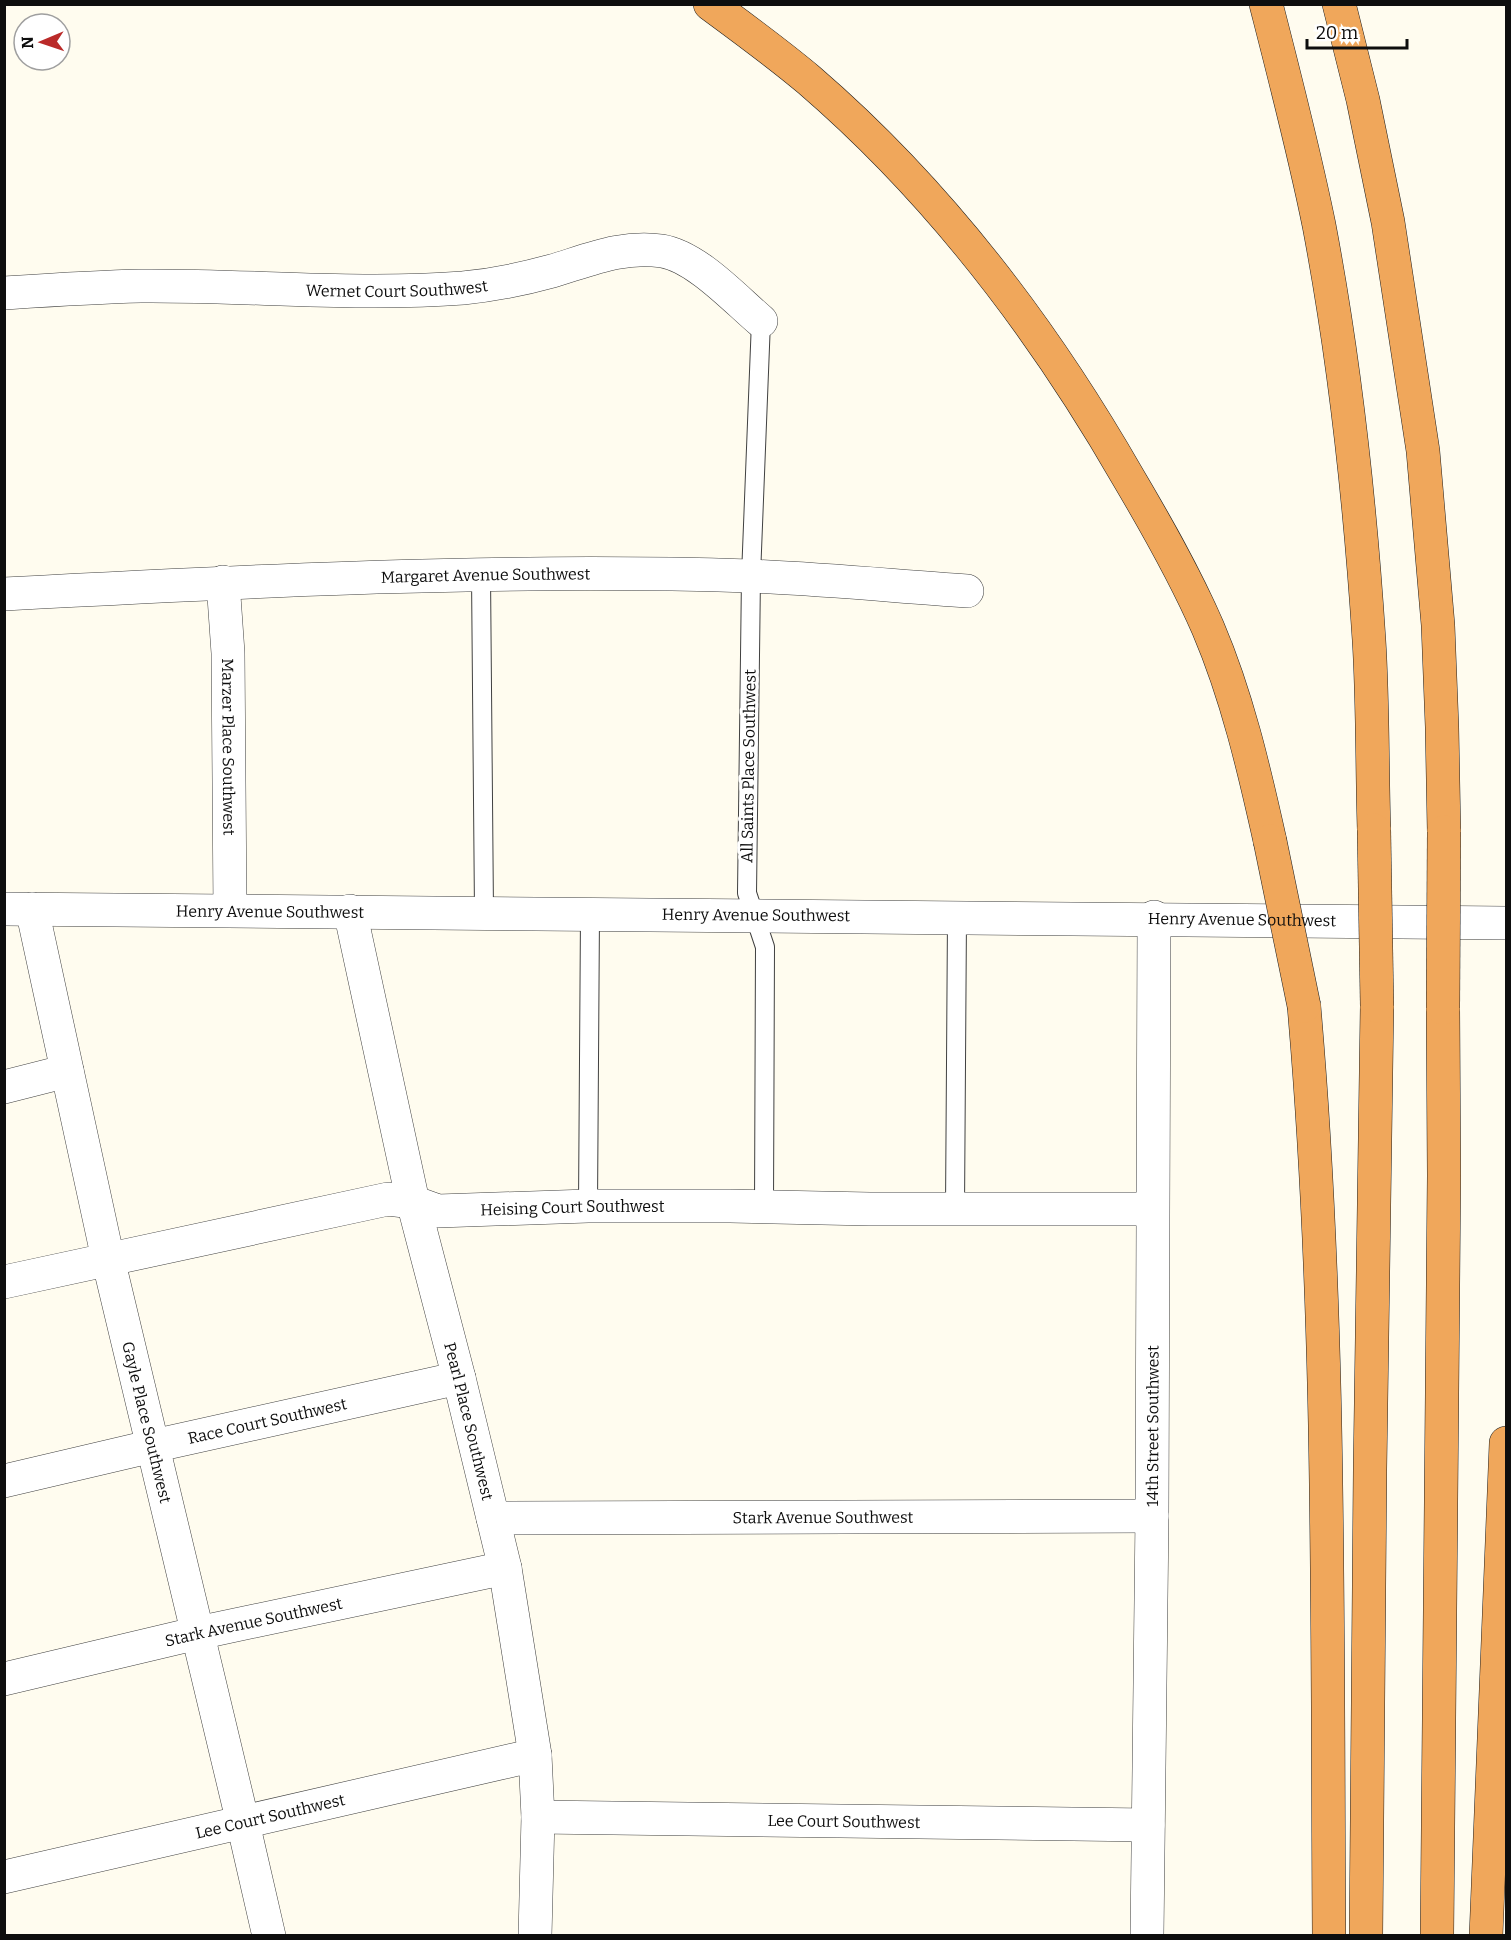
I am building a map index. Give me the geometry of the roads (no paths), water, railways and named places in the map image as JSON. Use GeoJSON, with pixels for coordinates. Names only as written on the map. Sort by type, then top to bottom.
{"type":"FeatureCollection","features":[{"type":"Feature","properties":{"kind":"highway"},"geometry":{"type":"LineString","coordinates":[[710,4],[808,80],[864,130],[917,184],[1014,300],[1058,361],[1098,424],[1172,551],[1208,628],[1235,703],[1255,774],[1304,1006],[1318,1196],[1322,1290],[1326,1480],[1329,1935]]}},
{"type":"Feature","properties":{"kind":"highway"},"geometry":{"type":"LineString","coordinates":[[1249,4],[1304,151]]}},
{"type":"Feature","properties":{"kind":"highway"},"geometry":{"type":"LineString","coordinates":[[1266,4],[1304,151],[1344,381],[1358,498],[1369,641],[1377,1006],[1366,1935]]}},
{"type":"Feature","properties":{"kind":"highway"},"geometry":{"type":"LineString","coordinates":[[1339,4],[1363,100],[1388,222],[1423,451],[1438,625],[1444,832],[1444,1176],[1437,1935]]}},
{"type":"Feature","properties":{"kind":"highway"},"geometry":{"type":"LineString","coordinates":[[1486,1935],[1506,1443]]}},
{"type":"Feature","properties":{"kind":"street","name":"Wernet Court Southwest"},"geometry":{"type":"LineString","coordinates":[[4,293],[141,286],[432,290],[509,282],[600,255],[622,250],[644,249],[683,258],[696,266],[761,321]]}},
{"type":"Feature","properties":{"kind":"street","name":"Margaret Avenue Southwest"},"geometry":{"type":"LineString","coordinates":[[4,594],[223,582],[567,573],[751,576],[966,591]]}},
{"type":"Feature","properties":{"kind":"street","name":"Marzer Place Southwest"},"geometry":{"type":"LineString","coordinates":[[223,582],[228,653],[230,910]]}},
{"type":"Feature","properties":{"kind":"street","name":"Henry Avenue Southwest"},"geometry":{"type":"LineString","coordinates":[[18,909],[484,912],[590,915],[1154,917],[1506,923]]}},
{"type":"Feature","properties":{"kind":"street","name":"Gayle Place Southwest"},"geometry":{"type":"LineString","coordinates":[[18,909],[67,1071],[108,1258],[268,1935]]}},
{"type":"Feature","properties":{"kind":"street","name":"Pearl Place Southwest"},"geometry":{"type":"LineString","coordinates":[[350,911],[414,1203],[505,1568],[535,1755],[538,1816],[535,1935]]}},
{"type":"Feature","properties":{"kind":"street","name":"14th Street Southwest"},"geometry":{"type":"LineString","coordinates":[[1147,1935],[1152,1516],[1154,917]]}},
{"type":"Feature","properties":{"kind":"street"},"geometry":{"type":"LineString","coordinates":[[4,1087],[67,1071]]}},
{"type":"Feature","properties":{"kind":"street","name":"Heising Court Southwest"},"geometry":{"type":"LineString","coordinates":[[4,1282],[388,1199],[438,1210],[588,1206],[1152,1209]]}},
{"type":"Feature","properties":{"kind":"street","name":"Race Court Southwest"},"geometry":{"type":"LineString","coordinates":[[4,1481],[459,1378]]}},
{"type":"Feature","properties":{"kind":"street","name":"Stark Avenue Southwest"},"geometry":{"type":"LineString","coordinates":[[493,1518],[1152,1516]]}},
{"type":"Feature","properties":{"kind":"street","name":"Stark Avenue Southwest"},"geometry":{"type":"LineString","coordinates":[[4,1679],[198,1634],[505,1568]]}},
{"type":"Feature","properties":{"kind":"street","name":"Lee Court Southwest"},"geometry":{"type":"LineString","coordinates":[[4,1877],[535,1755]]}},
{"type":"Feature","properties":{"kind":"street","name":"Lee Court Southwest"},"geometry":{"type":"LineString","coordinates":[[538,1816],[1148,1825]]}},
{"type":"Feature","properties":{"kind":"lane","name":"All Saints Place Southwest"},"geometry":{"type":"LineString","coordinates":[[761,321],[751,576],[747,893],[765,946],[764,1207]]}},
{"type":"Feature","properties":{"kind":"lane"},"geometry":{"type":"LineString","coordinates":[[481,575],[484,912]]}},
{"type":"Feature","properties":{"kind":"lane"},"geometry":{"type":"LineString","coordinates":[[588,1206],[590,915]]}},
{"type":"Feature","properties":{"kind":"lane"},"geometry":{"type":"LineString","coordinates":[[955,1209],[957,916]]}}]}
